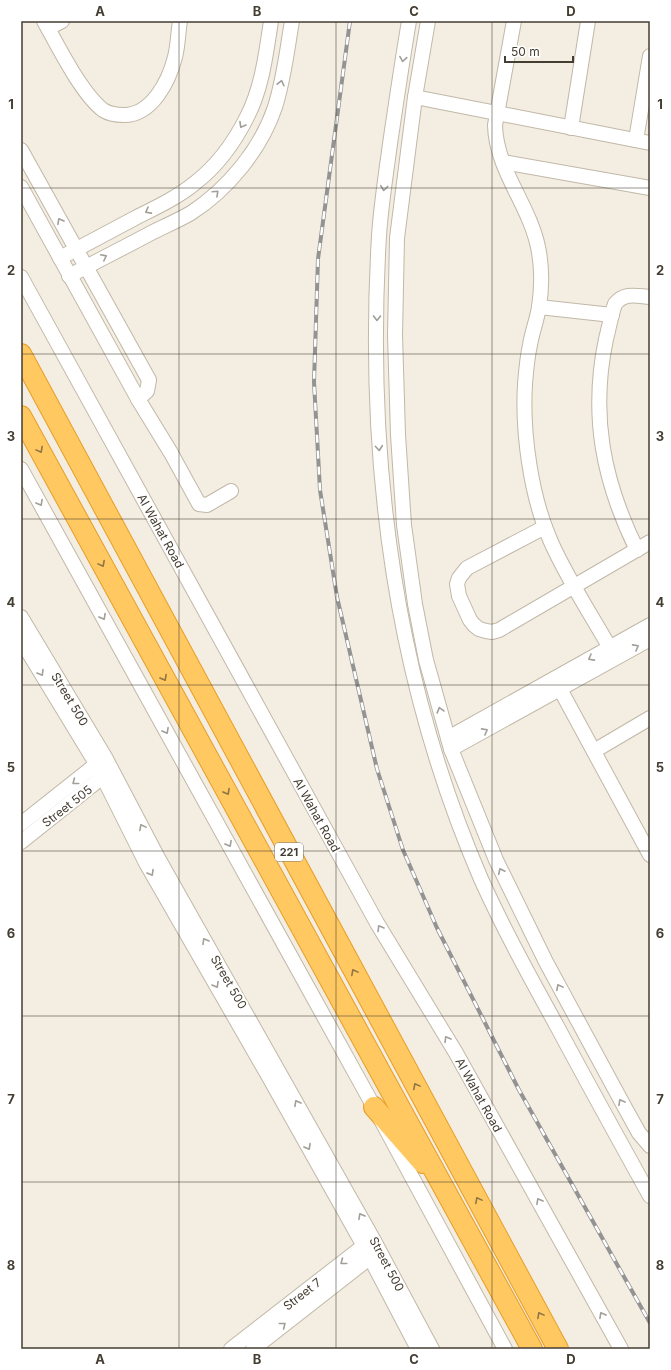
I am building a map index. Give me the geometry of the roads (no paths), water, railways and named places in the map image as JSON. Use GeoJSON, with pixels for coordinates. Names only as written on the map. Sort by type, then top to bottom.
{"type":"FeatureCollection","features":[{"type":"Feature","properties":{"kind":"highway","name":"221"},"geometry":{"type":"LineString","coordinates":[[21,354],[558,1349]]}},
{"type":"Feature","properties":{"kind":"highway","name":"221"},"geometry":{"type":"LineString","coordinates":[[21,416],[386,1079],[532,1349]]}},
{"type":"Feature","properties":{"kind":"highway"},"geometry":{"type":"LineString","coordinates":[[374,1107],[446,1190]]}},
{"type":"Feature","properties":{"kind":"street"},"geometry":{"type":"LineString","coordinates":[[62,21],[46,25],[66,61],[91,98],[104,111],[116,115],[129,115],[142,111],[160,92],[175,57],[180,21]]}},
{"type":"Feature","properties":{"kind":"street"},"geometry":{"type":"LineString","coordinates":[[60,258],[170,200],[194,184],[215,164],[233,142],[248,116],[258,90],[265,62],[271,21]]}},
{"type":"Feature","properties":{"kind":"street"},"geometry":{"type":"LineString","coordinates":[[69,276],[191,212],[213,196],[232,178],[256,146],[274,109],[282,83],[292,21]]}},
{"type":"Feature","properties":{"kind":"street"},"geometry":{"type":"LineString","coordinates":[[409,21],[387,166],[379,234],[376,335],[378,436],[391,565],[398,606],[411,666],[437,758],[458,819],[481,878],[513,945],[650,1196]]}},
{"type":"Feature","properties":{"kind":"street"},"geometry":{"type":"LineString","coordinates":[[428,21],[415,97],[397,238],[395,336],[398,435],[404,525],[415,604],[426,660],[450,744],[496,860],[546,962],[639,1133],[650,1146]]}},
{"type":"Feature","properties":{"kind":"street"},"geometry":{"type":"LineString","coordinates":[[514,21],[495,125],[495,138],[515,191],[529,218],[538,247],[542,277],[539,307],[530,346],[525,385],[525,424],[529,463],[545,528],[551,542],[610,648]]}},
{"type":"Feature","properties":{"kind":"street"},"geometry":{"type":"LineString","coordinates":[[571,128],[588,21]]}},
{"type":"Feature","properties":{"kind":"street"},"geometry":{"type":"LineString","coordinates":[[636,140],[650,56]]}},
{"type":"Feature","properties":{"kind":"street"},"geometry":{"type":"LineString","coordinates":[[415,97],[650,143]]}},
{"type":"Feature","properties":{"kind":"street"},"geometry":{"type":"LineString","coordinates":[[21,150],[149,380],[147,392],[138,398]]}},
{"type":"Feature","properties":{"kind":"street"},"geometry":{"type":"LineString","coordinates":[[503,162],[650,188]]}},
{"type":"Feature","properties":{"kind":"street"},"geometry":{"type":"LineString","coordinates":[[387,166],[406,168]]}},
{"type":"Feature","properties":{"kind":"street"},"geometry":{"type":"LineString","coordinates":[[21,187],[69,276],[199,504],[207,505],[231,491]]}},
{"type":"Feature","properties":{"kind":"street","name":"Al Wahat Road"},"geometry":{"type":"LineString","coordinates":[[21,277],[377,923],[456,1053],[621,1349]]}},
{"type":"Feature","properties":{"kind":"street"},"geometry":{"type":"LineString","coordinates":[[637,550],[625,526],[608,477],[599,417],[600,383],[604,350],[615,304],[624,296],[630,295],[650,297]]}},
{"type":"Feature","properties":{"kind":"street"},"geometry":{"type":"LineString","coordinates":[[539,307],[612,315]]}},
{"type":"Feature","properties":{"kind":"street"},"geometry":{"type":"LineString","coordinates":[[21,469],[374,1107],[505,1349]]}},
{"type":"Feature","properties":{"kind":"street"},"geometry":{"type":"LineString","coordinates":[[545,528],[476,563],[462,572],[457,584],[458,590],[470,620],[479,629],[492,632],[499,630],[650,542]]}},
{"type":"Feature","properties":{"kind":"street","name":"Street 500"},"geometry":{"type":"LineString","coordinates":[[21,617],[104,767],[146,863],[269,1077],[371,1248],[412,1324],[432,1349]]}},
{"type":"Feature","properties":{"kind":"street"},"geometry":{"type":"LineString","coordinates":[[450,744],[650,625]]}},
{"type":"Feature","properties":{"kind":"street"},"geometry":{"type":"LineString","coordinates":[[450,744],[560,689],[650,639]]}},
{"type":"Feature","properties":{"kind":"street","name":"Street 500"},"geometry":{"type":"LineString","coordinates":[[21,640],[104,767]]}},
{"type":"Feature","properties":{"kind":"street"},"geometry":{"type":"LineString","coordinates":[[560,689],[650,855]]}},
{"type":"Feature","properties":{"kind":"street"},"geometry":{"type":"LineString","coordinates":[[594,751],[650,718]]}},
{"type":"Feature","properties":{"kind":"street","name":"Street 505"},"geometry":{"type":"LineString","coordinates":[[21,824],[104,767]]}},
{"type":"Feature","properties":{"kind":"street","name":"Street 505"},"geometry":{"type":"LineString","coordinates":[[21,842],[104,767]]}},
{"type":"Feature","properties":{"kind":"street"},"geometry":{"type":"LineString","coordinates":[[612,1127],[630,1117]]}},
{"type":"Feature","properties":{"kind":"street","name":"Street 7"},"geometry":{"type":"LineString","coordinates":[[231,1349],[371,1248]]}},
{"type":"Feature","properties":{"kind":"street","name":"Street 7"},"geometry":{"type":"LineString","coordinates":[[253,1349],[371,1248]]}},
{"type":"Feature","properties":{"kind":"street","name":"Street 500"},"geometry":{"type":"LineString","coordinates":[[412,1324],[418,1349]]}},
{"type":"Feature","properties":{"kind":"railway"},"geometry":{"type":"LineString","coordinates":[[350,21],[318,259],[314,382],[320,490],[337,597],[377,769],[403,850],[437,928],[519,1090],[650,1323]]}}]}
